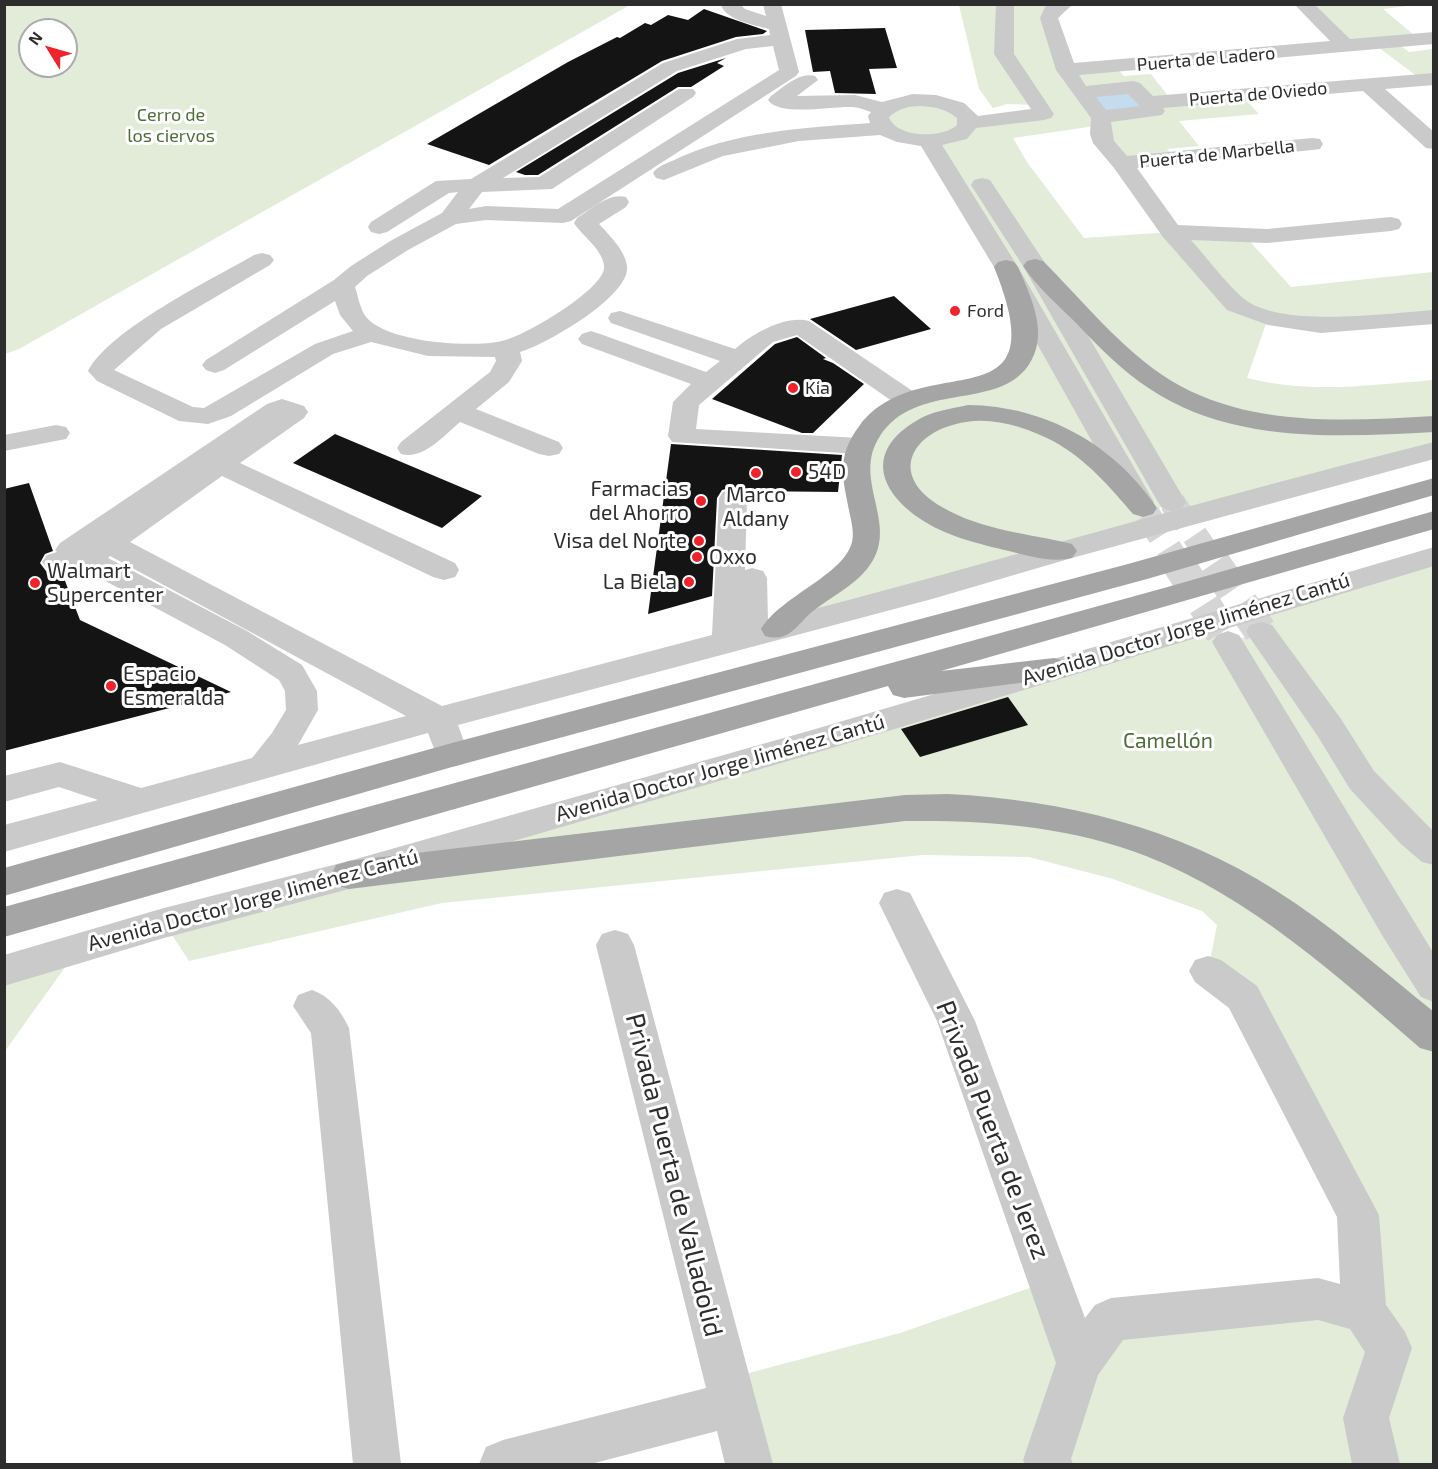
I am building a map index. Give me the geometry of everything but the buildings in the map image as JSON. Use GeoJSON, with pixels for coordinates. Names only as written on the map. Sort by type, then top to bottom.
{"type":"FeatureCollection","features":[{"type":"Feature","properties":{"kind":"main road"},"geometry":{"type":"LineString","coordinates":[[1035,266],[1110,342],[1151,378],[1164,387],[1204,406],[1248,419],[1304,425],[1341,427],[1434,424]]}},
{"type":"Feature","properties":{"kind":"main road"},"geometry":{"type":"LineString","coordinates":[[752,636],[798,608],[851,568],[861,557],[867,533],[854,472],[860,446],[872,428],[908,400],[997,378],[1017,363],[1024,344],[1024,322],[1020,301],[1006,267]]}},
{"type":"Feature","properties":{"kind":"main road"},"geometry":{"type":"LineString","coordinates":[[1062,551],[1022,546],[978,534],[945,519],[916,502],[901,485],[897,473],[895,460],[901,449],[919,430],[933,422],[971,413],[1007,416],[1051,430],[1082,447],[1103,464],[1145,511]]}},
{"type":"Feature","properties":{"kind":"main road"},"geometry":{"type":"LineString","coordinates":[[4,882],[452,755],[1136,572],[1434,486]]}},
{"type":"Feature","properties":{"kind":"main road","name":"Avenida Doctor Jorge Jiménez Cantú"},"geometry":{"type":"LineString","coordinates":[[4,922],[1175,595],[1434,520]]}},
{"type":"Feature","properties":{"kind":"main road"},"geometry":{"type":"LineString","coordinates":[[795,700],[1054,669]]}},
{"type":"Feature","properties":{"kind":"main road"},"geometry":{"type":"LineString","coordinates":[[349,875],[905,808],[978,807],[1053,816],[1093,825],[1148,843],[1237,884],[1285,916],[1434,1036]]}},
{"type":"Feature","properties":{"kind":"street"},"geometry":{"type":"LineString","coordinates":[[730,4],[729,6],[738,13],[779,33]]}},
{"type":"Feature","properties":{"kind":"street"},"geometry":{"type":"LineString","coordinates":[[1005,4],[1004,54],[1060,107]]}},
{"type":"Feature","properties":{"kind":"street"},"geometry":{"type":"LineString","coordinates":[[1060,107],[1066,70],[1049,18],[1052,11],[1064,4]]}},
{"type":"Feature","properties":{"kind":"street"},"geometry":{"type":"LineString","coordinates":[[1303,4],[1347,47]]}},
{"type":"Feature","properties":{"kind":"street"},"geometry":{"type":"LineString","coordinates":[[344,285],[348,308],[357,322],[371,333],[399,342],[432,349],[506,349],[544,333],[604,290],[614,278],[616,269],[610,253],[585,223],[589,210],[658,156],[789,72],[779,33],[779,5]]}},
{"type":"Feature","properties":{"kind":"street"},"geometry":{"type":"LineString","coordinates":[[450,219],[475,186],[645,81],[670,67],[779,33]]}},
{"type":"Feature","properties":{"kind":"street","name":"Puerta de Ladero"},"geometry":{"type":"LineString","coordinates":[[1066,70],[1434,38]]}},
{"type":"Feature","properties":{"kind":"street","name":"Puerta de Oviedo"},"geometry":{"type":"LineString","coordinates":[[1148,103],[1434,79]]}},
{"type":"Feature","properties":{"kind":"street"},"geometry":{"type":"LineString","coordinates":[[808,80],[778,100],[784,104],[855,101],[882,118],[906,138],[939,139],[966,129],[966,117]]}},
{"type":"Feature","properties":{"kind":"street"},"geometry":{"type":"LineString","coordinates":[[379,227],[444,186],[544,184],[686,93],[645,81]]}},
{"type":"Feature","properties":{"kind":"street"},"geometry":{"type":"LineString","coordinates":[[1368,85],[1434,143]]}},
{"type":"Feature","properties":{"kind":"street"},"geometry":{"type":"LineString","coordinates":[[658,156],[705,139],[769,126],[842,125],[882,118],[900,102],[927,100],[947,104],[966,117],[1060,107],[1155,111],[1133,87],[1060,107]]}},
{"type":"Feature","properties":{"kind":"street"},"geometry":{"type":"LineString","coordinates":[[747,98],[744,109],[769,126]]}},
{"type":"Feature","properties":{"kind":"street","name":"Puerta de Marbella"},"geometry":{"type":"LineString","coordinates":[[1060,107],[1101,134],[1104,143],[1171,232],[1236,305],[1268,318],[1321,326],[1434,317]]}},
{"type":"Feature","properties":{"kind":"street"},"geometry":{"type":"LineString","coordinates":[[215,365],[344,285],[359,271],[400,245],[450,219],[486,213],[563,216],[589,210],[684,162],[710,152],[759,141],[769,126]]}},
{"type":"Feature","properties":{"kind":"street"},"geometry":{"type":"LineString","coordinates":[[939,139],[1035,266],[1172,502]]}},
{"type":"Feature","properties":{"kind":"street"},"geometry":{"type":"LineString","coordinates":[[939,139],[1006,267],[1145,511]]}},
{"type":"Feature","properties":{"kind":"street","name":"Puerta de Marbella"},"geometry":{"type":"LineString","coordinates":[[1122,164],[1312,144]]}},
{"type":"Feature","properties":{"kind":"street"},"geometry":{"type":"LineString","coordinates":[[1171,232],[1267,236],[1390,224]]}},
{"type":"Feature","properties":{"kind":"street"},"geometry":{"type":"LineString","coordinates":[[262,260],[152,324],[105,363],[101,371],[106,376],[188,415],[208,416],[222,410],[324,349],[371,333]]}},
{"type":"Feature","properties":{"kind":"street"},"geometry":{"type":"LineString","coordinates":[[620,318],[737,358]]}},
{"type":"Feature","properties":{"kind":"street"},"geometry":{"type":"LineString","coordinates":[[860,446],[682,436],[686,402],[764,337],[800,326],[908,400]]}},
{"type":"Feature","properties":{"kind":"street"},"geometry":{"type":"LineString","coordinates":[[591,339],[709,382]]}},
{"type":"Feature","properties":{"kind":"street"},"geometry":{"type":"LineString","coordinates":[[411,448],[500,377],[509,361],[506,349]]}},
{"type":"Feature","properties":{"kind":"street"},"geometry":{"type":"LineString","coordinates":[[282,406],[295,412],[221,465],[79,550],[282,406]]}},
{"type":"Feature","properties":{"kind":"street"},"geometry":{"type":"LineString","coordinates":[[459,412],[549,448]]}},
{"type":"Feature","properties":{"kind":"street"},"geometry":{"type":"LineString","coordinates":[[4,443],[56,433]]}},
{"type":"Feature","properties":{"kind":"street"},"geometry":{"type":"LineString","coordinates":[[4,839],[440,719],[921,592],[1062,551],[1434,450]]}},
{"type":"Feature","properties":{"kind":"street"},"geometry":{"type":"LineString","coordinates":[[221,465],[444,570]]}},
{"type":"Feature","properties":{"kind":"street"},"geometry":{"type":"LineString","coordinates":[[733,498],[752,636]]}},
{"type":"Feature","properties":{"kind":"street"},"geometry":{"type":"LineString","coordinates":[[79,550],[440,719],[452,755]]}},
{"type":"Feature","properties":{"kind":"street"},"geometry":{"type":"LineString","coordinates":[[79,550],[236,638],[291,673],[301,691],[302,710],[284,741],[262,769]]}},
{"type":"Feature","properties":{"kind":"street","name":"Avenida Doctor Jorge Jiménez Cantú"},"geometry":{"type":"LineString","coordinates":[[4,971],[164,923],[349,875],[812,742],[1434,556]]}},
{"type":"Feature","properties":{"kind":"street"},"geometry":{"type":"LineString","coordinates":[[752,578],[752,636]]}},
{"type":"Feature","properties":{"kind":"street"},"geometry":{"type":"LineString","coordinates":[[1261,632],[1329,727],[1362,780],[1413,835],[1434,852]]}},
{"type":"Feature","properties":{"kind":"street"},"geometry":{"type":"LineString","coordinates":[[1228,642],[1395,925],[1434,986]]}},
{"type":"Feature","properties":{"kind":"street"},"geometry":{"type":"LineString","coordinates":[[4,789],[60,774],[142,802]]}},
{"type":"Feature","properties":{"kind":"street","name":"Privada Puerta de Jerez"},"geometry":{"type":"LineString","coordinates":[[897,903],[956,1021],[1079,1362]]}},
{"type":"Feature","properties":{"kind":"street","name":"Privada Puerta de Valladolid"},"geometry":{"type":"LineString","coordinates":[[615,945],[749,1464]]}},
{"type":"Feature","properties":{"kind":"street"},"geometry":{"type":"LineString","coordinates":[[1208,971],[1243,997],[1358,1215],[1364,1312],[1389,1348],[1366,1418],[1376,1464]]}},
{"type":"Feature","properties":{"kind":"street"},"geometry":{"type":"LineString","coordinates":[[312,1006],[330,1028],[377,1464]]}},
{"type":"Feature","properties":{"kind":"street"},"geometry":{"type":"LineString","coordinates":[[1049,1464],[1047,1460],[1079,1362],[1111,1320],[1318,1299],[1364,1312]]}},
{"type":"Feature","properties":{"kind":"street"},"geometry":{"type":"LineString","coordinates":[[502,1464],[733,1404]]}},
{"type":"Feature","properties":{"kind":"green space","name":"Cerro de los ciervos"},"geometry":{"type":"Polygon","coordinates":[[[5,4],[630,5],[19,349],[5,354],[5,4]]]}},
{"type":"Feature","properties":{"kind":"green space"},"geometry":{"type":"Polygon","coordinates":[[[959,5],[1048,5],[1052,11],[1066,70],[1115,66],[1124,76],[1151,74],[1172,101],[1241,95],[1259,114],[1179,121],[1199,146],[1167,149],[1175,158],[1122,163],[1102,125],[1013,138],[1027,162],[1084,238],[1171,232],[1246,237],[1291,287],[1433,272],[1433,317],[1268,318],[1247,378],[1293,386],[1317,387],[1433,380],[1433,450],[1209,512],[1172,502],[1147,514],[1140,531],[776,629],[861,557],[854,472],[889,414],[997,378],[1024,322],[929,141],[906,138],[878,116],[913,100],[968,117],[1041,116],[1037,105],[1007,104],[993,108],[979,89],[959,5]]]}},
{"type":"Feature","properties":{"kind":"green space"},"geometry":{"type":"Polygon","coordinates":[[[1303,5],[1416,5],[1383,9],[1420,40],[1397,43],[1409,52],[1433,49],[1433,79],[1422,80],[1374,44],[1347,47],[1303,5]]]}},
{"type":"Feature","properties":{"kind":"green space","name":"Camellón"},"geometry":{"type":"Polygon","coordinates":[[[1433,556],[1433,1464],[749,1464],[726,1379],[900,1333],[1050,1281],[1079,1362],[1111,1320],[1364,1311],[1358,1215],[1208,971],[1217,925],[1202,911],[1113,879],[1029,857],[923,855],[442,903],[189,961],[164,923],[1215,620],[1228,642],[1261,632],[1250,610],[1433,556]]]}},
{"type":"Feature","properties":{"kind":"green space"},"geometry":{"type":"Polygon","coordinates":[[[79,948],[5,1051],[4,971],[79,948]]]}},
{"type":"Feature","properties":{"kind":"water"},"geometry":{"type":"Polygon","coordinates":[[[1133,87],[1155,111],[1101,117],[1081,93],[1133,87]]]}},
{"type":"Feature","properties":{"kind":"tunnel"},"geometry":{"type":"LineString","coordinates":[[1172,502],[1215,565]]}},
{"type":"Feature","properties":{"kind":"tunnel"},"geometry":{"type":"LineString","coordinates":[[1147,514],[1179,565]]}},
{"type":"Feature","properties":{"kind":"tunnel"},"geometry":{"type":"LineString","coordinates":[[1178,563],[1228,642]]}},
{"type":"Feature","properties":{"kind":"tunnel"},"geometry":{"type":"LineString","coordinates":[[1214,563],[1261,632]]}},
{"type":"Feature","properties":{"kind":"place","name":"Ford"},"geometry":{"type":"Point","coordinates":[955,311]}},
{"type":"Feature","properties":{"kind":"place","name":"Kia"},"geometry":{"type":"Point","coordinates":[793,388]}},
{"type":"Feature","properties":{"kind":"place","name":"54D"},"geometry":{"type":"Point","coordinates":[796,472]}},
{"type":"Feature","properties":{"kind":"place","name":"Marco Aldany"},"geometry":{"type":"Point","coordinates":[756,473]}},
{"type":"Feature","properties":{"kind":"place","name":"Farmacias del Ahorro"},"geometry":{"type":"Point","coordinates":[701,501]}},
{"type":"Feature","properties":{"kind":"place","name":"Visa del Norte"},"geometry":{"type":"Point","coordinates":[699,541]}},
{"type":"Feature","properties":{"kind":"place","name":"Oxxo"},"geometry":{"type":"Point","coordinates":[697,557]}},
{"type":"Feature","properties":{"kind":"place","name":"La Biela"},"geometry":{"type":"Point","coordinates":[689,582]}},
{"type":"Feature","properties":{"kind":"place","name":"Walmart Supercenter"},"geometry":{"type":"Point","coordinates":[35,583]}},
{"type":"Feature","properties":{"kind":"place","name":"Espacio Esmeralda"},"geometry":{"type":"Point","coordinates":[111,686]}}]}
